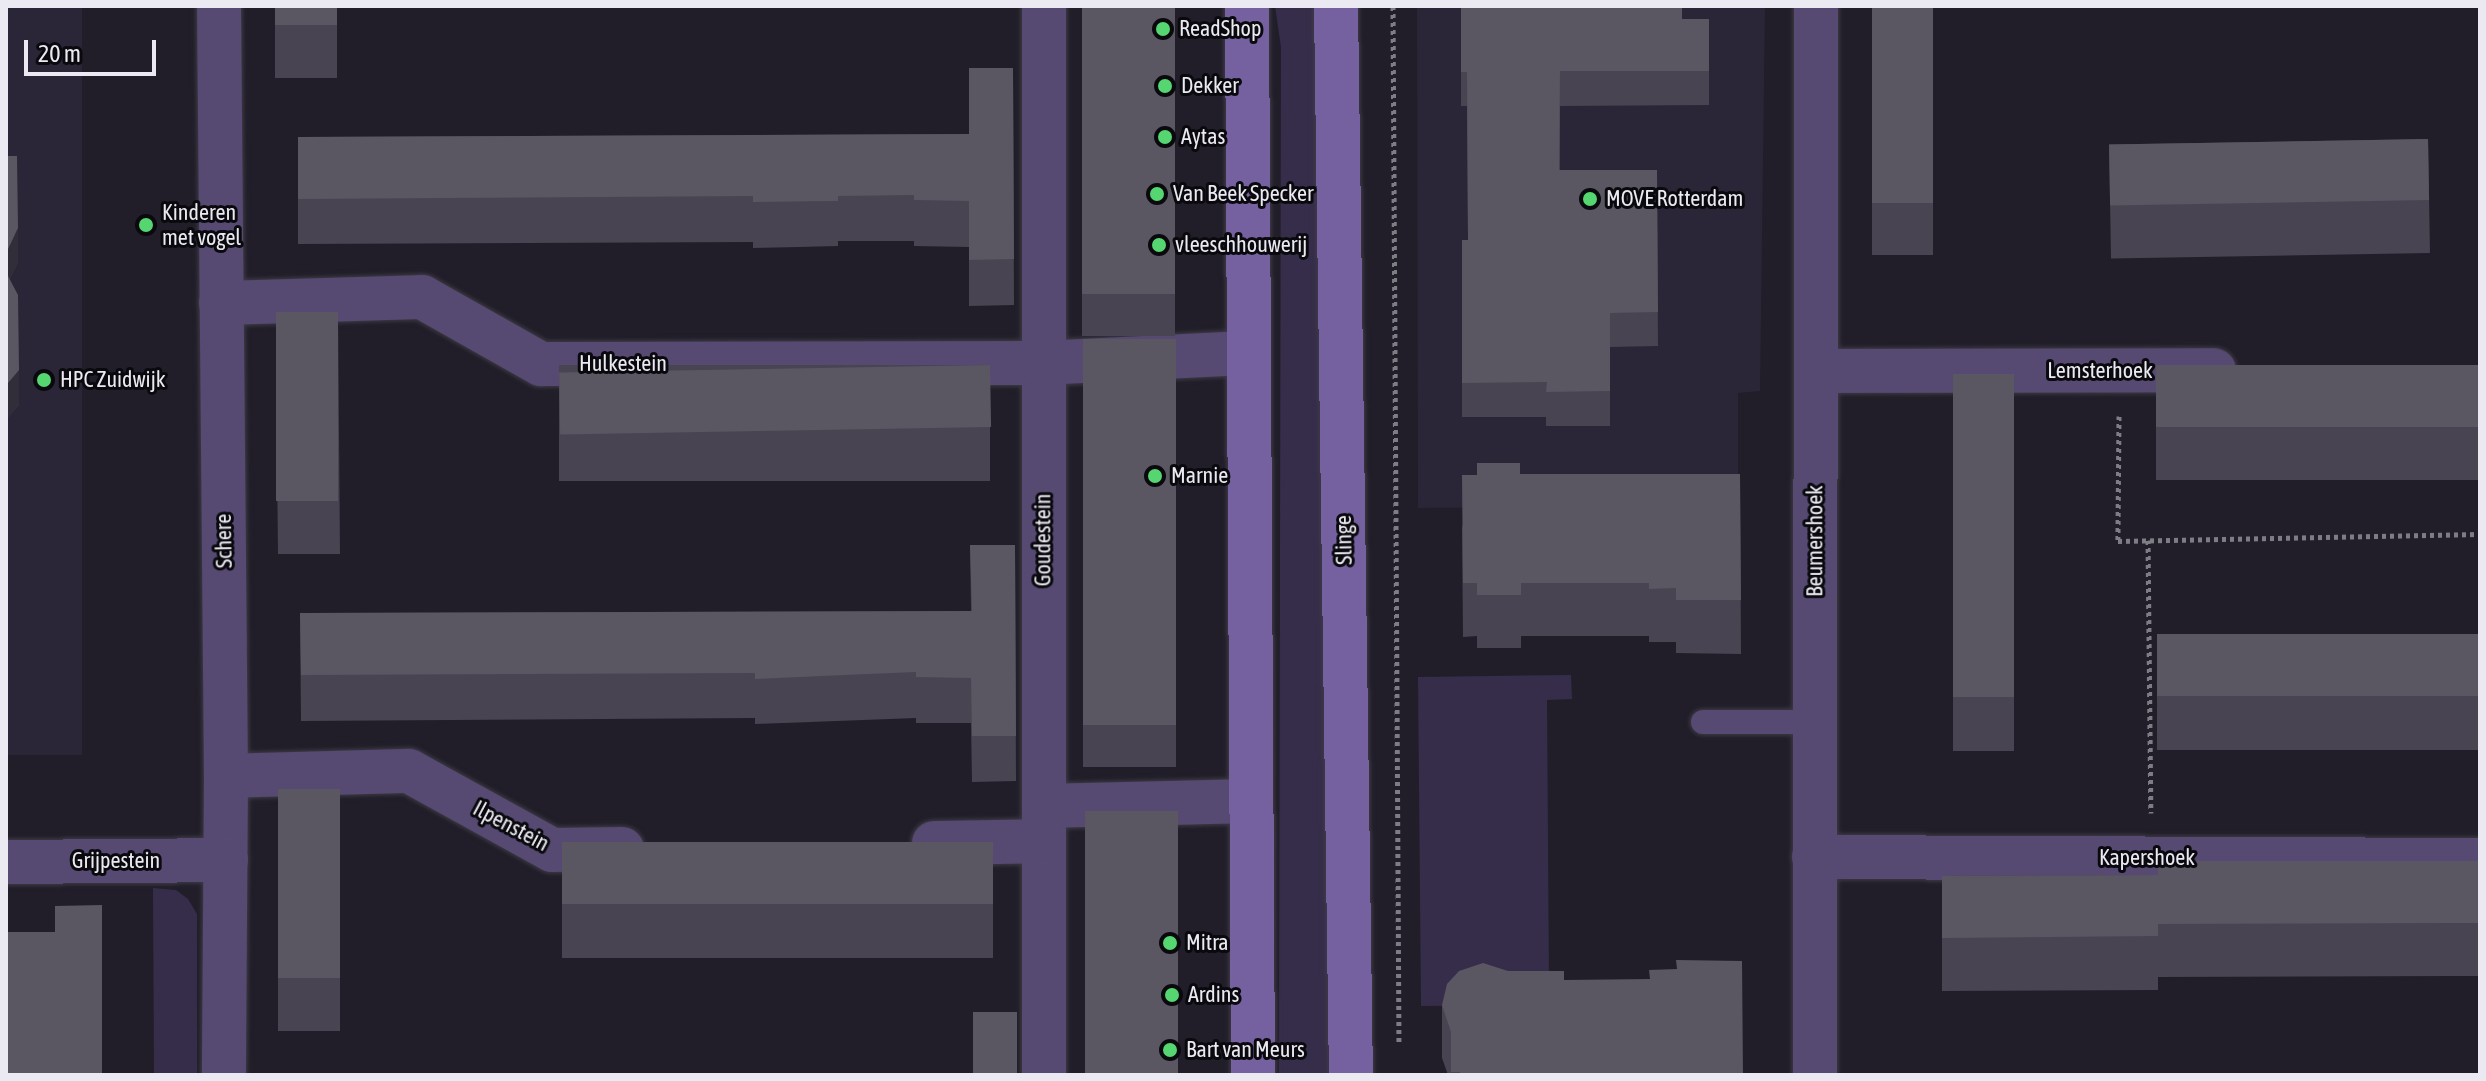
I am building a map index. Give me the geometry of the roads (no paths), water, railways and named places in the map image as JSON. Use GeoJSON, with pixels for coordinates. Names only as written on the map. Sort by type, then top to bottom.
{"type":"FeatureCollection","features":[{"type":"Feature","properties":{"kind":"main road"},"geometry":{"type":"LineString","coordinates":[[1247,6],[1246,353],[1253,1075]]}},
{"type":"Feature","properties":{"kind":"main road","name":"Slinge"},"geometry":{"type":"LineString","coordinates":[[1336,6],[1351,1075]]}},
{"type":"Feature","properties":{"kind":"street","name":"Schere"},"geometry":{"type":"LineString","coordinates":[[219,6],[226,776],[224,1075]]}},
{"type":"Feature","properties":{"kind":"street","name":"Goudestein"},"geometry":{"type":"LineString","coordinates":[[1044,6],[1041,363],[1044,1075]]}},
{"type":"Feature","properties":{"kind":"street","name":"Beumershoek"},"geometry":{"type":"LineString","coordinates":[[1815,1075],[1816,6]]}},
{"type":"Feature","properties":{"kind":"street","name":"Hulkestein"},"geometry":{"type":"LineString","coordinates":[[221,303],[422,297],[541,364],[1041,363]]}},
{"type":"Feature","properties":{"kind":"street"},"geometry":{"type":"LineString","coordinates":[[1041,363],[1246,353]]}},
{"type":"Feature","properties":{"kind":"street","name":"Lemsterhoek"},"geometry":{"type":"LineString","coordinates":[[1816,371],[2261,370]]}},
{"type":"Feature","properties":{"kind":"street","name":"Ilpenstein"},"geometry":{"type":"LineString","coordinates":[[226,776],[409,771],[552,850],[663,848]]}},
{"type":"Feature","properties":{"kind":"street"},"geometry":{"type":"LineString","coordinates":[[901,844],[1044,824],[1251,801]]}},
{"type":"Feature","properties":{"kind":"street","name":"Kapershoek"},"geometry":{"type":"LineString","coordinates":[[1814,857],[2480,860]]}},
{"type":"Feature","properties":{"kind":"street","name":"Grijpestein"},"geometry":{"type":"LineString","coordinates":[[6,862],[226,860]]}},
{"type":"Feature","properties":{"kind":"lane"},"geometry":{"type":"LineString","coordinates":[[1703,722],[1815,722]]}},
{"type":"Feature","properties":{"kind":"place","name":"ReadShop"},"geometry":{"type":"Point","coordinates":[1163,29]}},
{"type":"Feature","properties":{"kind":"place","name":"Dekker"},"geometry":{"type":"Point","coordinates":[1165,86]}},
{"type":"Feature","properties":{"kind":"place","name":"Aytas"},"geometry":{"type":"Point","coordinates":[1165,137]}},
{"type":"Feature","properties":{"kind":"place","name":"Van Beek Specker"},"geometry":{"type":"Point","coordinates":[1157,194]}},
{"type":"Feature","properties":{"kind":"place","name":"MOVE Rotterdam"},"geometry":{"type":"Point","coordinates":[1590,199]}},
{"type":"Feature","properties":{"kind":"place","name":"Kinderen met vogel"},"geometry":{"type":"Point","coordinates":[146,225]}},
{"type":"Feature","properties":{"kind":"place","name":"vleeschhouwerij"},"geometry":{"type":"Point","coordinates":[1159,245]}},
{"type":"Feature","properties":{"kind":"place","name":"HPC Zuidwijk"},"geometry":{"type":"Point","coordinates":[44,380]}},
{"type":"Feature","properties":{"kind":"place","name":"Marnie"},"geometry":{"type":"Point","coordinates":[1155,476]}},
{"type":"Feature","properties":{"kind":"place","name":"Mitra"},"geometry":{"type":"Point","coordinates":[1170,943]}},
{"type":"Feature","properties":{"kind":"place","name":"Ardins"},"geometry":{"type":"Point","coordinates":[1172,995]}},
{"type":"Feature","properties":{"kind":"place","name":"Bart van Meurs"},"geometry":{"type":"Point","coordinates":[1170,1050]}}]}
